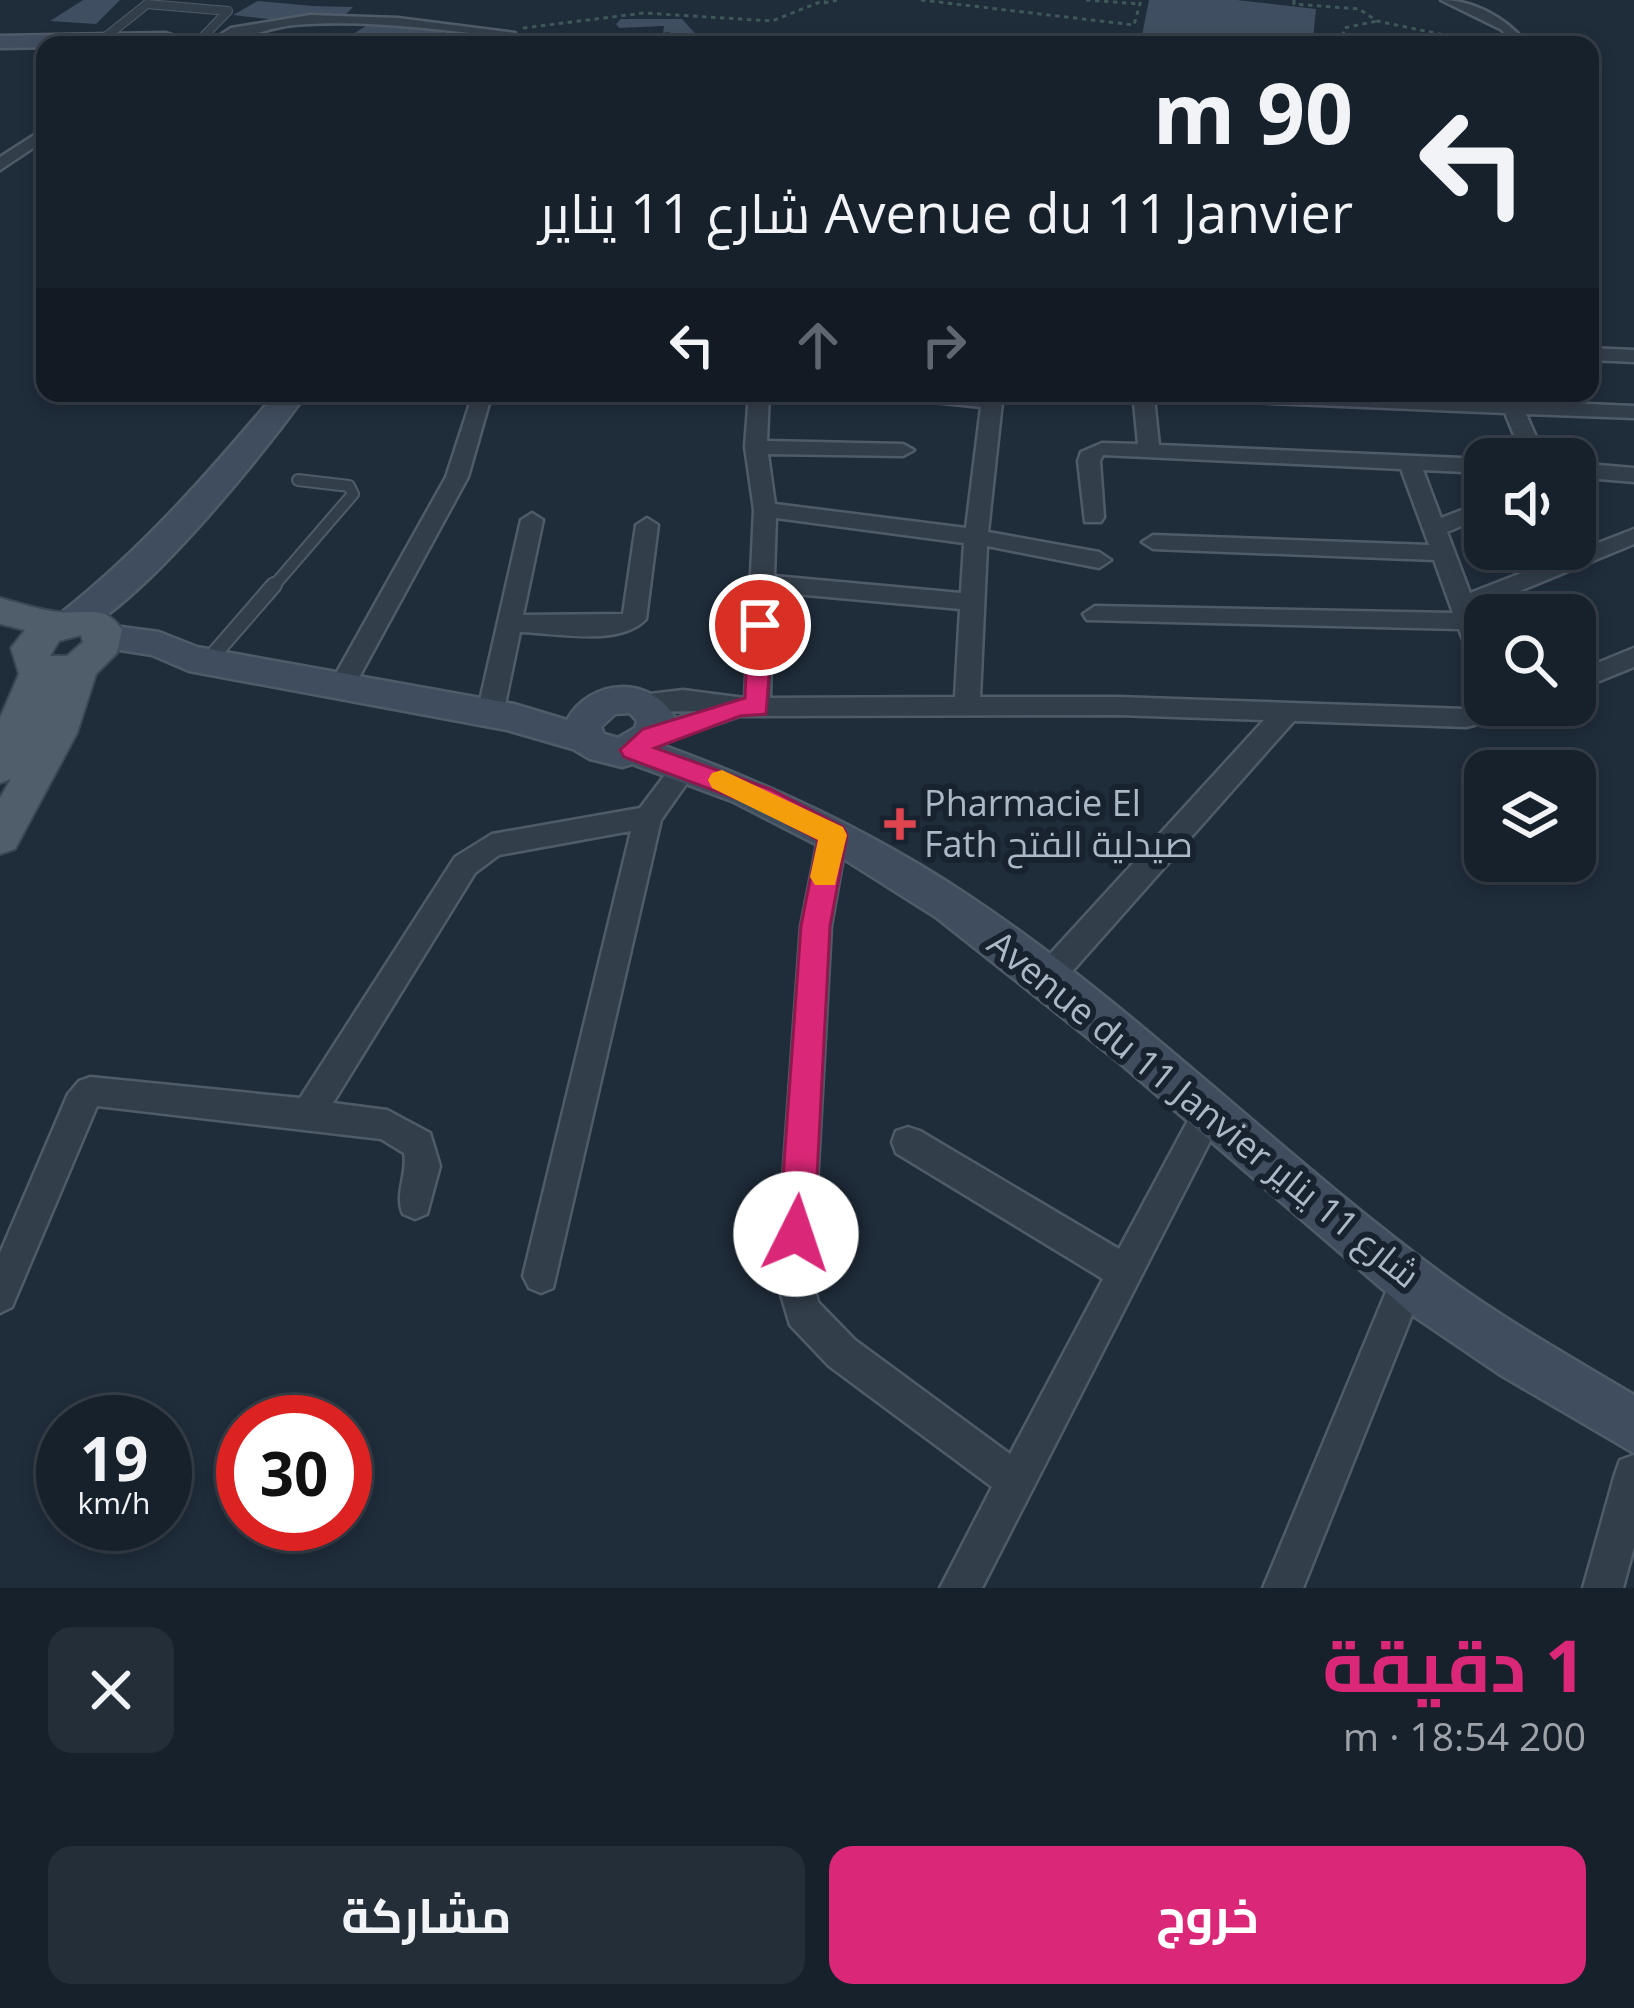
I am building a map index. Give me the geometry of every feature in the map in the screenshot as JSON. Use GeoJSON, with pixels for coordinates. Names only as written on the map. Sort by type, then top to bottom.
{"type":"FeatureCollection","features":[{"type":"Feature","properties":{"kind":"main road"},"geometry":{"type":"LineString","coordinates":[[0,611],[64,646]]}},
{"type":"Feature","properties":{"kind":"main road"},"geometry":{"type":"LineString","coordinates":[[0,767],[64,646]]}},
{"type":"Feature","properties":{"kind":"main road"},"geometry":{"type":"LineString","coordinates":[[0,837],[57,733],[64,646]]}},
{"type":"Feature","properties":{"kind":"street"},"geometry":{"type":"LineString","coordinates":[[1448,0],[1507,27],[1514,36]]}},
{"type":"Feature","properties":{"kind":"street"},"geometry":{"type":"LineString","coordinates":[[224,36],[255,25],[349,20],[480,36]]}},
{"type":"Feature","properties":{"kind":"street"},"geometry":{"type":"LineString","coordinates":[[0,42],[36,42]]}},
{"type":"Feature","properties":{"kind":"street"},"geometry":{"type":"LineString","coordinates":[[0,165],[36,139]]}},
{"type":"Feature","properties":{"kind":"street"},"geometry":{"type":"LineString","coordinates":[[1599,354],[1634,356]]}},
{"type":"Feature","properties":{"kind":"street"},"geometry":{"type":"LineString","coordinates":[[64,646],[220,480],[285,402]]}},
{"type":"Feature","properties":{"kind":"street"},"geometry":{"type":"LineString","coordinates":[[341,688],[457,477],[480,402]]}},
{"type":"Feature","properties":{"kind":"street"},"geometry":{"type":"LineString","coordinates":[[748,707],[765,510],[756,447],[758,402]]}},
{"type":"Feature","properties":{"kind":"street"},"geometry":{"type":"LineString","coordinates":[[967,705],[976,537],[993,402]]}},
{"type":"Feature","properties":{"kind":"street"},"geometry":{"type":"LineString","coordinates":[[1144,402],[1149,448]]}},
{"type":"Feature","properties":{"kind":"street"},"geometry":{"type":"LineString","coordinates":[[1511,402],[1525,438]]}},
{"type":"Feature","properties":{"kind":"street"},"geometry":{"type":"LineString","coordinates":[[1531,402],[1634,412]]}},
{"type":"Feature","properties":{"kind":"street"},"geometry":{"type":"LineString","coordinates":[[756,447],[903,450]]}},
{"type":"Feature","properties":{"kind":"street"},"geometry":{"type":"LineString","coordinates":[[1093,517],[1092,452],[1149,448],[1464,465]]}},
{"type":"Feature","properties":{"kind":"street"},"geometry":{"type":"LineString","coordinates":[[1095,614],[1464,613],[1437,528],[1409,462]]}},
{"type":"Feature","properties":{"kind":"street"},"geometry":{"type":"LineString","coordinates":[[1596,472],[1634,475]]}},
{"type":"Feature","properties":{"kind":"street"},"geometry":{"type":"LineString","coordinates":[[765,510],[976,537],[1100,560]]}},
{"type":"Feature","properties":{"kind":"street"},"geometry":{"type":"LineString","coordinates":[[1437,528],[1464,517]]}},
{"type":"Feature","properties":{"kind":"street"},"geometry":{"type":"LineString","coordinates":[[502,716],[509,623],[532,520]]}},
{"type":"Feature","properties":{"kind":"street"},"geometry":{"type":"LineString","coordinates":[[509,623],[617,626],[634,619],[647,525]]}},
{"type":"Feature","properties":{"kind":"street"},"geometry":{"type":"LineString","coordinates":[[1506,594],[1634,536]]}},
{"type":"Feature","properties":{"kind":"street"},"geometry":{"type":"LineString","coordinates":[[1153,542],[1444,554]]}},
{"type":"Feature","properties":{"kind":"street"},"geometry":{"type":"LineString","coordinates":[[762,583],[973,602]]}},
{"type":"Feature","properties":{"kind":"street"},"geometry":{"type":"LineString","coordinates":[[64,646],[141,664],[199,659],[502,716],[538,728],[590,722],[619,700],[653,739],[648,817],[541,1276]]}},
{"type":"Feature","properties":{"kind":"street"},"geometry":{"type":"LineString","coordinates":[[1596,673],[1634,657]]}},
{"type":"Feature","properties":{"kind":"street"},"geometry":{"type":"LineString","coordinates":[[653,739],[748,707],[967,705],[1464,718]]}},
{"type":"Feature","properties":{"kind":"street"},"geometry":{"type":"LineString","coordinates":[[1051,975],[1287,712]]}},
{"type":"Feature","properties":{"kind":"street","name":"Avenue du 11 Janvier شارع 11 يناير"},"geometry":{"type":"LineString","coordinates":[[590,722],[610,753],[653,739],[935,894],[1051,975],[1408,1280],[1634,1426]]}},
{"type":"Feature","properties":{"kind":"street"},"geometry":{"type":"LineString","coordinates":[[308,1114],[444,894],[476,854],[492,845],[648,817]]}},
{"type":"Feature","properties":{"kind":"street"},"geometry":{"type":"LineString","coordinates":[[833,835],[816,926],[805,1090],[794,1278],[803,1312],[842,1353],[1015,1481]]}},
{"type":"Feature","properties":{"kind":"street"},"geometry":{"type":"LineString","coordinates":[[0,1295],[79,1104],[90,1091],[387,1125],[418,1144],[423,1166],[415,1203]]}},
{"type":"Feature","properties":{"kind":"street"},"geometry":{"type":"LineString","coordinates":[[960,1588],[1210,1110]]}},
{"type":"Feature","properties":{"kind":"street"},"geometry":{"type":"LineString","coordinates":[[908,1142],[1124,1271]]}},
{"type":"Feature","properties":{"kind":"street"},"geometry":{"type":"LineString","coordinates":[[1283,1588],[1408,1280]]}},
{"type":"Feature","properties":{"kind":"street"},"geometry":{"type":"LineString","coordinates":[[1604,1588],[1634,1474]]}},
{"type":"Feature","properties":{"kind":"lane"},"geometry":{"type":"LineString","coordinates":[[107,36],[146,4],[228,11],[204,36]]}},
{"type":"Feature","properties":{"kind":"lane"},"geometry":{"type":"LineString","coordinates":[[199,659],[353,494],[349,486],[298,480]]}},
{"type":"Feature","properties":{"kind":"path"},"geometry":{"type":"LineString","coordinates":[[511,36],[539,23],[644,13],[772,22],[837,0]]}},
{"type":"Feature","properties":{"kind":"path"},"geometry":{"type":"LineString","coordinates":[[921,0],[1134,25],[1140,2],[1086,0]]}},
{"type":"Feature","properties":{"kind":"path"},"geometry":{"type":"LineString","coordinates":[[1294,0],[1294,4],[1359,9],[1377,21],[1449,36]]}},
{"type":"Feature","properties":{"kind":"path"},"geometry":{"type":"LineString","coordinates":[[1343,36],[1344,28],[1377,21]]}},
{"type":"Feature","properties":{"kind":"building"},"geometry":{"type":"Polygon","coordinates":[[[83,0],[120,0],[96,24],[50,21],[83,0]]]}},
{"type":"Feature","properties":{"kind":"building"},"geometry":{"type":"Polygon","coordinates":[[[1149,0],[1237,0],[1316,9],[1313,36],[1142,36],[1149,0]]]}},
{"type":"Feature","properties":{"kind":"building"},"geometry":{"type":"Polygon","coordinates":[[[258,1],[353,7],[342,18],[303,14],[294,22],[233,15],[258,1]]]}},
{"type":"Feature","properties":{"kind":"building"},"geometry":{"type":"Polygon","coordinates":[[[621,19],[682,19],[698,36],[670,36],[663,33],[664,26],[619,28],[616,24],[621,19]]]}},
{"type":"Feature","properties":{"kind":"building"},"geometry":{"type":"Polygon","coordinates":[[[369,24],[409,25],[458,36],[365,36],[353,34],[369,24]]]}},
{"type":"Feature","properties":{"kind":"slow traffic"},"geometry":{"type":"LineString","coordinates":[[722,780],[833,835],[825,877]]}},
{"type":"Feature","properties":{"kind":"place","name":"Pharmacie El Fath صيدلية الفتح"},"geometry":{"type":"Point","coordinates":[900,824]}},
{"type":"Feature","properties":{"kind":"route"},"geometry":{"type":"LineString","coordinates":[[760,625],[757,707],[739,707],[652,736],[634,750],[761,796],[833,835],[816,926],[796,1234]]}}]}
